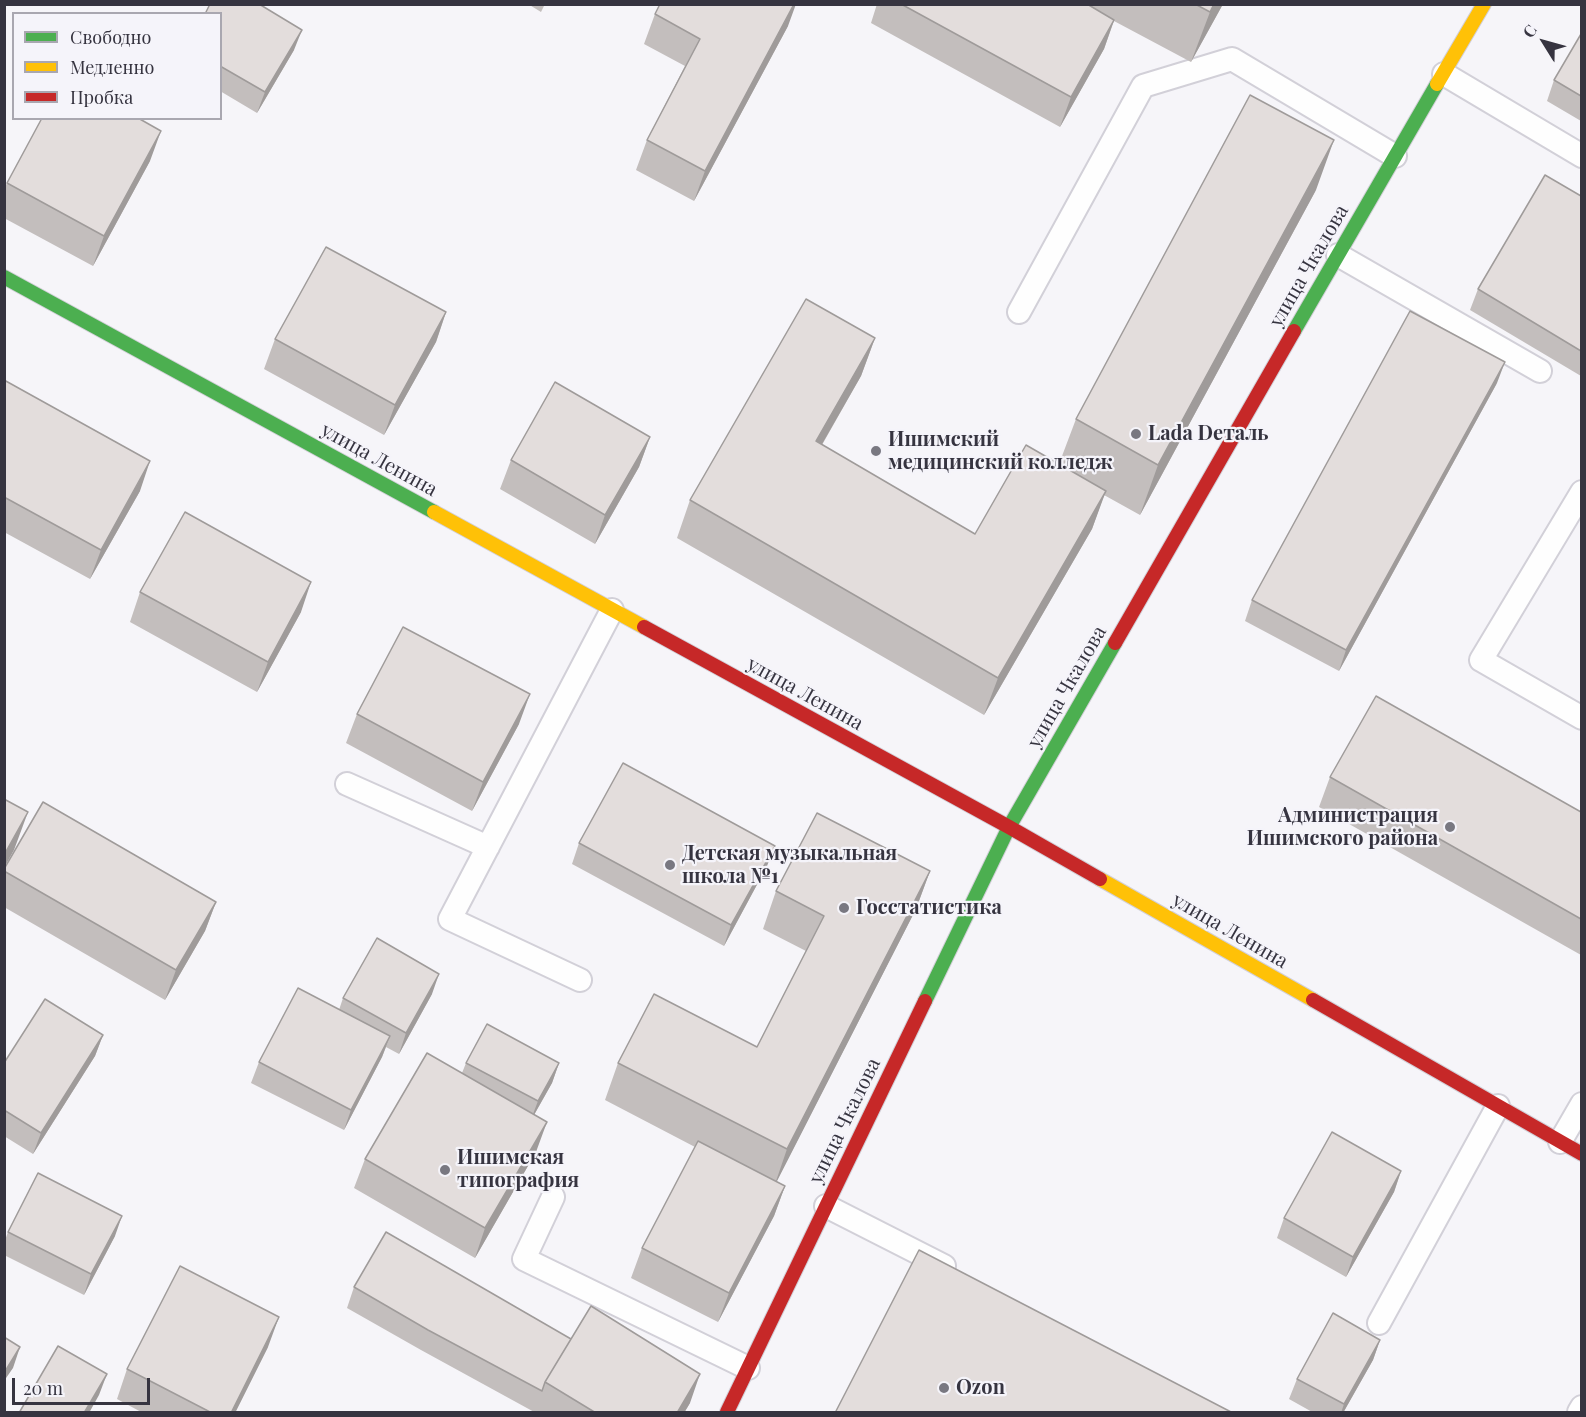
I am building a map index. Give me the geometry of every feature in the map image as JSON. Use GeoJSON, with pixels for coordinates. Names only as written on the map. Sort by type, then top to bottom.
{"type":"FeatureCollection","features":[{"type":"Feature","properties":{"kind":"street","name":"улица Чкалова"},"geometry":{"type":"LineString","coordinates":[[727,1413],[1009,827],[1484,4]]}},
{"type":"Feature","properties":{"kind":"street","name":"улица Ленина"},"geometry":{"type":"LineString","coordinates":[[4,277],[1009,827],[1581,1154]]}},
{"type":"Feature","properties":{"kind":"lane"},"geometry":{"type":"LineString","coordinates":[[1019,312],[1143,86],[1233,58],[1395,156]]}},
{"type":"Feature","properties":{"kind":"lane"},"geometry":{"type":"LineString","coordinates":[[1444,74],[1581,156]]}},
{"type":"Feature","properties":{"kind":"lane"},"geometry":{"type":"LineString","coordinates":[[1338,255],[1540,371]]}},
{"type":"Feature","properties":{"kind":"lane"},"geometry":{"type":"LineString","coordinates":[[1581,492],[1481,660],[1581,718]]}},
{"type":"Feature","properties":{"kind":"lane"},"geometry":{"type":"LineString","coordinates":[[580,980],[450,919],[612,610]]}},
{"type":"Feature","properties":{"kind":"lane"},"geometry":{"type":"LineString","coordinates":[[347,784],[488,847]]}},
{"type":"Feature","properties":{"kind":"lane"},"geometry":{"type":"LineString","coordinates":[[1560,1142],[1581,1104]]}},
{"type":"Feature","properties":{"kind":"lane"},"geometry":{"type":"LineString","coordinates":[[1379,1323],[1498,1106]]}},
{"type":"Feature","properties":{"kind":"lane"},"geometry":{"type":"LineString","coordinates":[[553,1197],[524,1259],[748,1368]]}},
{"type":"Feature","properties":{"kind":"lane"},"geometry":{"type":"LineString","coordinates":[[826,1206],[964,1277]]}},
{"type":"Feature","properties":{"kind":"lane"},"geometry":{"type":"LineString","coordinates":[[1579,1413],[1581,1407]]}},
{"type":"Feature","properties":{"kind":"building"},"geometry":{"type":"Polygon","coordinates":[[[210,4],[259,4],[302,30],[265,92],[222,67],[222,12],[206,12],[210,4]]]}},
{"type":"Feature","properties":{"kind":"building"},"geometry":{"type":"Polygon","coordinates":[[[660,4],[794,4],[705,171],[647,140],[700,39],[655,14],[660,4]]]}},
{"type":"Feature","properties":{"kind":"building"},"geometry":{"type":"Polygon","coordinates":[[[901,4],[1087,4],[1114,20],[1071,97],[901,4]]]}},
{"type":"Feature","properties":{"kind":"building"},"geometry":{"type":"Polygon","coordinates":[[[1195,4],[1214,4],[1210,12],[1195,4]]]}},
{"type":"Feature","properties":{"kind":"building"},"geometry":{"type":"Polygon","coordinates":[[[1581,34],[1581,96],[1554,80],[1581,34]]]}},
{"type":"Feature","properties":{"kind":"building"},"geometry":{"type":"Polygon","coordinates":[[[1250,95],[1334,140],[1158,465],[1076,419],[1250,95]]]}},
{"type":"Feature","properties":{"kind":"building"},"geometry":{"type":"Polygon","coordinates":[[[41,120],[142,120],[161,131],[104,236],[7,183],[41,120]]]}},
{"type":"Feature","properties":{"kind":"building"},"geometry":{"type":"Polygon","coordinates":[[[1545,175],[1581,196],[1581,351],[1478,289],[1545,175]]]}},
{"type":"Feature","properties":{"kind":"building"},"geometry":{"type":"Polygon","coordinates":[[[326,247],[446,312],[395,405],[275,339],[326,247]]]}},
{"type":"Feature","properties":{"kind":"building"},"geometry":{"type":"Polygon","coordinates":[[[806,299],[875,338],[816,441],[975,534],[1026,445],[1106,491],[998,678],[690,500],[806,299]]]}},
{"type":"Feature","properties":{"kind":"building"},"geometry":{"type":"Polygon","coordinates":[[[1410,311],[1505,362],[1346,650],[1252,600],[1410,311]]]}},
{"type":"Feature","properties":{"kind":"building"},"geometry":{"type":"Polygon","coordinates":[[[4,380],[150,461],[101,550],[4,497],[4,380]]]}},
{"type":"Feature","properties":{"kind":"building"},"geometry":{"type":"Polygon","coordinates":[[[555,382],[650,437],[605,515],[511,460],[555,382]]]}},
{"type":"Feature","properties":{"kind":"building"},"geometry":{"type":"Polygon","coordinates":[[[185,512],[311,582],[268,662],[140,592],[185,512]]]}},
{"type":"Feature","properties":{"kind":"building"},"geometry":{"type":"Polygon","coordinates":[[[403,627],[530,694],[483,782],[357,714],[403,627]]]}},
{"type":"Feature","properties":{"kind":"building","name":"Администрация Ишимского района"},"geometry":{"type":"Polygon","coordinates":[[[1376,696],[1581,812],[1581,919],[1330,777],[1376,696]]]}},
{"type":"Feature","properties":{"kind":"building","name":"Детская музыкальная школа №1"},"geometry":{"type":"Polygon","coordinates":[[[623,763],[775,846],[731,925],[579,843],[623,763]]]}},
{"type":"Feature","properties":{"kind":"building"},"geometry":{"type":"Polygon","coordinates":[[[4,799],[28,812],[4,855],[4,799]]]}},
{"type":"Feature","properties":{"kind":"building"},"geometry":{"type":"Polygon","coordinates":[[[43,802],[216,902],[176,970],[4,871],[43,802]]]}},
{"type":"Feature","properties":{"kind":"building"},"geometry":{"type":"Polygon","coordinates":[[[817,813],[930,871],[787,1149],[618,1063],[654,994],[757,1047],[824,916],[776,891],[817,813]]]}},
{"type":"Feature","properties":{"kind":"building"},"geometry":{"type":"Polygon","coordinates":[[[377,938],[439,974],[406,1033],[343,998],[377,938]]]}},
{"type":"Feature","properties":{"kind":"building"},"geometry":{"type":"Polygon","coordinates":[[[298,988],[390,1036],[351,1110],[259,1062],[298,988]]]}},
{"type":"Feature","properties":{"kind":"building"},"geometry":{"type":"Polygon","coordinates":[[[45,999],[103,1035],[41,1133],[4,1110],[4,1063],[45,999]]]}},
{"type":"Feature","properties":{"kind":"building"},"geometry":{"type":"Polygon","coordinates":[[[487,1024],[559,1063],[538,1101],[466,1063],[487,1024]]]}},
{"type":"Feature","properties":{"kind":"building","name":"Ишимская типография"},"geometry":{"type":"Polygon","coordinates":[[[427,1053],[547,1122],[485,1228],[365,1159],[427,1053]]]}},
{"type":"Feature","properties":{"kind":"building"},"geometry":{"type":"Polygon","coordinates":[[[1332,1132],[1401,1171],[1353,1257],[1284,1218],[1332,1132]]]}},
{"type":"Feature","properties":{"kind":"building"},"geometry":{"type":"Polygon","coordinates":[[[698,1141],[785,1186],[729,1293],[642,1248],[698,1141]]]}},
{"type":"Feature","properties":{"kind":"building"},"geometry":{"type":"Polygon","coordinates":[[[38,1173],[122,1216],[91,1274],[8,1232],[38,1173]]]}},
{"type":"Feature","properties":{"kind":"building"},"geometry":{"type":"Polygon","coordinates":[[[386,1232],[571,1339],[542,1391],[428,1330],[354,1287],[386,1232]]]}},
{"type":"Feature","properties":{"kind":"building"},"geometry":{"type":"Polygon","coordinates":[[[919,1250],[1233,1413],[835,1413],[919,1250]]]}},
{"type":"Feature","properties":{"kind":"building"},"geometry":{"type":"Polygon","coordinates":[[[180,1266],[279,1317],[231,1413],[212,1413],[127,1369],[180,1266]]]}},
{"type":"Feature","properties":{"kind":"building"},"geometry":{"type":"Polygon","coordinates":[[[591,1306],[700,1374],[677,1413],[596,1413],[545,1382],[591,1306]]]}},
{"type":"Feature","properties":{"kind":"building"},"geometry":{"type":"Polygon","coordinates":[[[1333,1313],[1380,1340],[1344,1404],[1297,1379],[1333,1313]]]}},
{"type":"Feature","properties":{"kind":"building"},"geometry":{"type":"Polygon","coordinates":[[[4,1337],[20,1347],[4,1373],[4,1337]]]}},
{"type":"Feature","properties":{"kind":"building"},"geometry":{"type":"Polygon","coordinates":[[[58,1346],[107,1374],[84,1413],[19,1413],[58,1346]]]}},
{"type":"Feature","properties":{"kind":"traffic: fast"},"geometry":{"type":"LineString","coordinates":[[1294,331],[1437,84]]}},
{"type":"Feature","properties":{"kind":"traffic: fast"},"geometry":{"type":"LineString","coordinates":[[4,277],[434,512]]}},
{"type":"Feature","properties":{"kind":"traffic: fast"},"geometry":{"type":"LineString","coordinates":[[925,1001],[1009,827],[1115,643]]}},
{"type":"Feature","properties":{"kind":"traffic: slow"},"geometry":{"type":"LineString","coordinates":[[1437,84],[1484,4]]}},
{"type":"Feature","properties":{"kind":"traffic: slow"},"geometry":{"type":"LineString","coordinates":[[434,512],[644,627]]}},
{"type":"Feature","properties":{"kind":"traffic: slow"},"geometry":{"type":"LineString","coordinates":[[1100,879],[1313,1000]]}},
{"type":"Feature","properties":{"kind":"traffic: jam"},"geometry":{"type":"LineString","coordinates":[[1115,643],[1294,331]]}},
{"type":"Feature","properties":{"kind":"traffic: jam"},"geometry":{"type":"LineString","coordinates":[[644,627],[1100,879]]}},
{"type":"Feature","properties":{"kind":"traffic: jam"},"geometry":{"type":"LineString","coordinates":[[1313,1000],[1582,1154]]}},
{"type":"Feature","properties":{"kind":"traffic: jam"},"geometry":{"type":"LineString","coordinates":[[727,1412],[925,1001]]}},
{"type":"Feature","properties":{"kind":"place","name":"Lada Dеталь"},"geometry":{"type":"Point","coordinates":[1136,434]}},
{"type":"Feature","properties":{"kind":"place","name":"Ишимский медицинский колледж"},"geometry":{"type":"Point","coordinates":[876,451]}},
{"type":"Feature","properties":{"kind":"place","name":"Администрация Ишимского района"},"geometry":{"type":"Point","coordinates":[1450,827]}},
{"type":"Feature","properties":{"kind":"place","name":"Детская музыкальная школа №1"},"geometry":{"type":"Point","coordinates":[670,865]}},
{"type":"Feature","properties":{"kind":"place","name":"Госстатистика"},"geometry":{"type":"Point","coordinates":[844,908]}},
{"type":"Feature","properties":{"kind":"place","name":"Ишимская типография"},"geometry":{"type":"Point","coordinates":[445,1170]}},
{"type":"Feature","properties":{"kind":"place","name":"Ozon"},"geometry":{"type":"Point","coordinates":[944,1388]}}]}
